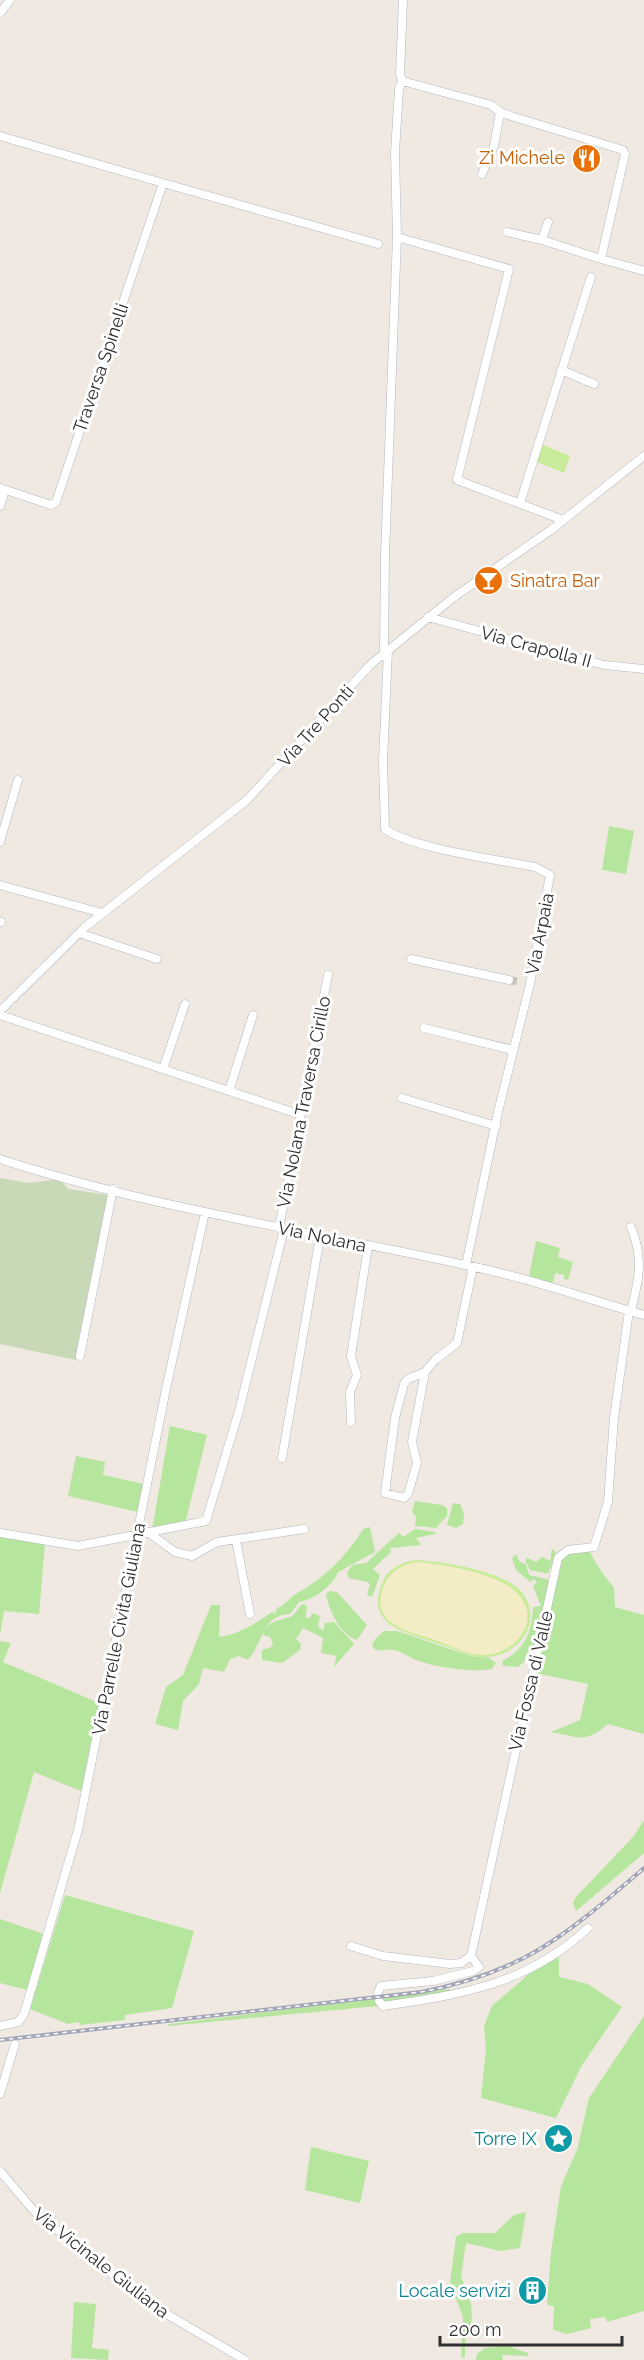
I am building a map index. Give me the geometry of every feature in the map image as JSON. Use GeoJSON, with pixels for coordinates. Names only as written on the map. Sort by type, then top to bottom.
{"type":"FeatureCollection","features":[{"type":"Feature","properties":{"kind":"street"},"geometry":{"type":"LineString","coordinates":[[0,14],[10,0]]}},
{"type":"Feature","properties":{"kind":"street"},"geometry":{"type":"LineString","coordinates":[[386,653],[385,555],[397,237],[395,152],[402,81],[399,74],[403,0]]}},
{"type":"Feature","properties":{"kind":"street"},"geometry":{"type":"LineString","coordinates":[[402,81],[491,105],[500,112],[623,150],[625,154],[601,259]]}},
{"type":"Feature","properties":{"kind":"street"},"geometry":{"type":"LineString","coordinates":[[482,174],[494,146],[500,112]]}},
{"type":"Feature","properties":{"kind":"street"},"geometry":{"type":"LineString","coordinates":[[0,136],[378,244]]}},
{"type":"Feature","properties":{"kind":"street","name":"Traversa Spinelli"},"geometry":{"type":"LineString","coordinates":[[2,489],[51,505],[56,502],[163,183]]}},
{"type":"Feature","properties":{"kind":"street"},"geometry":{"type":"LineString","coordinates":[[542,240],[548,222]]}},
{"type":"Feature","properties":{"kind":"street"},"geometry":{"type":"LineString","coordinates":[[507,232],[542,240],[644,271]]}},
{"type":"Feature","properties":{"kind":"street"},"geometry":{"type":"LineString","coordinates":[[397,237],[509,269],[456,476],[460,483],[562,520]]}},
{"type":"Feature","properties":{"kind":"street"},"geometry":{"type":"LineString","coordinates":[[520,503],[591,277]]}},
{"type":"Feature","properties":{"kind":"street"},"geometry":{"type":"LineString","coordinates":[[561,370],[594,384]]}},
{"type":"Feature","properties":{"kind":"street","name":"Via Tre Ponti"},"geometry":{"type":"LineString","coordinates":[[0,1011],[79,933],[247,800],[370,665],[428,617],[562,520],[644,456]]}},
{"type":"Feature","properties":{"kind":"street"},"geometry":{"type":"LineString","coordinates":[[0,506],[2,489]]}},
{"type":"Feature","properties":{"kind":"street","name":"Via Crapolla II"},"geometry":{"type":"LineString","coordinates":[[428,617],[604,665],[644,669]]}},
{"type":"Feature","properties":{"kind":"street","name":"Via Arpaia"},"geometry":{"type":"LineString","coordinates":[[386,653],[383,825],[396,835],[459,852],[535,867],[550,874],[530,984],[496,1126],[457,1343],[435,1360],[425,1372],[408,1379],[404,1384],[395,1418],[386,1493],[396,1498],[404,1498],[408,1494],[417,1463],[412,1442],[425,1372]]}},
{"type":"Feature","properties":{"kind":"street"},"geometry":{"type":"LineString","coordinates":[[0,842],[18,780]]}},
{"type":"Feature","properties":{"kind":"street"},"geometry":{"type":"LineString","coordinates":[[0,885],[102,914]]}},
{"type":"Feature","properties":{"kind":"street"},"geometry":{"type":"LineString","coordinates":[[79,933],[157,959]]}},
{"type":"Feature","properties":{"kind":"street"},"geometry":{"type":"LineString","coordinates":[[411,959],[509,980]]}},
{"type":"Feature","properties":{"kind":"street","name":"Via Nolana Traversa Cirillo"},"geometry":{"type":"LineString","coordinates":[[149,1533],[206,1521],[239,1411],[282,1229],[328,975]]}},
{"type":"Feature","properties":{"kind":"street"},"geometry":{"type":"LineString","coordinates":[[520,982],[530,984]]}},
{"type":"Feature","properties":{"kind":"street"},"geometry":{"type":"LineString","coordinates":[[163,1069],[185,1004]]}},
{"type":"Feature","properties":{"kind":"street"},"geometry":{"type":"LineString","coordinates":[[0,1015],[301,1115]]}},
{"type":"Feature","properties":{"kind":"street"},"geometry":{"type":"LineString","coordinates":[[229,1091],[254,1015]]}},
{"type":"Feature","properties":{"kind":"street"},"geometry":{"type":"LineString","coordinates":[[424,1028],[513,1050]]}},
{"type":"Feature","properties":{"kind":"street"},"geometry":{"type":"LineString","coordinates":[[402,1098],[496,1126]]}},
{"type":"Feature","properties":{"kind":"street","name":"Via Nolana"},"geometry":{"type":"LineString","coordinates":[[0,1159],[55,1177],[205,1212],[470,1266],[644,1315]]}},
{"type":"Feature","properties":{"kind":"street"},"geometry":{"type":"LineString","coordinates":[[80,1356],[112,1189]]}},
{"type":"Feature","properties":{"kind":"street","name":"Via Parrelle Civita Giuliana"},"geometry":{"type":"LineString","coordinates":[[0,2026],[18,2022],[24,2014],[71,1860],[205,1212]]}},
{"type":"Feature","properties":{"kind":"street"},"geometry":{"type":"LineString","coordinates":[[630,1311],[642,1264],[638,1241],[632,1227]]}},
{"type":"Feature","properties":{"kind":"street"},"geometry":{"type":"LineString","coordinates":[[282,1458],[320,1237]]}},
{"type":"Feature","properties":{"kind":"street"},"geometry":{"type":"LineString","coordinates":[[351,1422],[350,1392],[357,1375],[351,1356],[368,1247]]}},
{"type":"Feature","properties":{"kind":"street","name":"Via Fossa di Valle"},"geometry":{"type":"LineString","coordinates":[[471,1956],[558,1558],[568,1550],[594,1547],[606,1516],[614,1418],[630,1311]]}},
{"type":"Feature","properties":{"kind":"street"},"geometry":{"type":"LineString","coordinates":[[0,1533],[78,1546],[149,1533],[175,1552],[192,1556],[217,1542],[304,1529]]}},
{"type":"Feature","properties":{"kind":"street"},"geometry":{"type":"LineString","coordinates":[[236,1540],[250,1614]]}},
{"type":"Feature","properties":{"kind":"street"},"geometry":{"type":"LineString","coordinates":[[379,2001],[383,2006],[463,1994],[504,1980],[552,1957],[588,1928]]}},
{"type":"Feature","properties":{"kind":"street"},"geometry":{"type":"LineString","coordinates":[[351,1946],[383,1956],[450,1964],[461,1963],[471,1956],[479,1967],[473,1971],[433,1982],[381,1986],[378,1992]]}},
{"type":"Feature","properties":{"kind":"street"},"geometry":{"type":"LineString","coordinates":[[0,2094],[15,2044]]}},
{"type":"Feature","properties":{"kind":"street","name":"Via Vicinale Giuliana"},"geometry":{"type":"LineString","coordinates":[[0,2171],[35,2212],[147,2302],[245,2360]]}},
{"type":"Feature","properties":{"kind":"green space"},"geometry":{"type":"Polygon","coordinates":[[[541,444],[570,456],[564,473],[535,461],[541,444]]]}},
{"type":"Feature","properties":{"kind":"green space"},"geometry":{"type":"Polygon","coordinates":[[[609,826],[634,831],[626,874],[602,870],[609,826]]]}},
{"type":"Feature","properties":{"kind":"green space"},"geometry":{"type":"Polygon","coordinates":[[[0,1178],[28,1183],[59,1179],[68,1189],[108,1195],[76,1360],[0,1344],[0,1178]]]}},
{"type":"Feature","properties":{"kind":"green space"},"geometry":{"type":"Polygon","coordinates":[[[536,1241],[560,1248],[558,1257],[573,1262],[568,1280],[564,1279],[564,1275],[555,1273],[553,1283],[529,1276],[536,1241]]]}},
{"type":"Feature","properties":{"kind":"green space"},"geometry":{"type":"Polygon","coordinates":[[[170,1426],[207,1435],[185,1524],[152,1530],[170,1426]]]}},
{"type":"Feature","properties":{"kind":"green space"},"geometry":{"type":"Polygon","coordinates":[[[76,1456],[105,1462],[103,1475],[144,1484],[138,1512],[68,1496],[76,1456]]]}},
{"type":"Feature","properties":{"kind":"green space"},"geometry":{"type":"Polygon","coordinates":[[[415,1501],[442,1505],[447,1508],[447,1516],[436,1528],[415,1526],[416,1517],[412,1512],[415,1501]]]}},
{"type":"Feature","properties":{"kind":"green space"},"geometry":{"type":"Polygon","coordinates":[[[453,1503],[460,1504],[464,1514],[463,1524],[456,1528],[447,1525],[453,1503]]]}},
{"type":"Feature","properties":{"kind":"green space"},"geometry":{"type":"Polygon","coordinates":[[[370,1527],[375,1552],[338,1572],[327,1587],[316,1595],[299,1602],[290,1614],[273,1619],[248,1660],[239,1656],[230,1659],[224,1672],[203,1668],[199,1684],[183,1701],[178,1730],[155,1724],[166,1687],[183,1675],[211,1605],[220,1605],[219,1637],[247,1628],[272,1612],[275,1614],[277,1608],[316,1581],[334,1566],[363,1529],[370,1527]]]}},
{"type":"Feature","properties":{"kind":"green space"},"geometry":{"type":"Polygon","coordinates":[[[415,1529],[435,1532],[435,1534],[416,1538],[421,1545],[390,1548],[391,1552],[373,1569],[380,1575],[372,1597],[367,1595],[370,1585],[368,1582],[349,1578],[347,1573],[352,1565],[366,1563],[399,1533],[403,1537],[415,1529]]]}},
{"type":"Feature","properties":{"kind":"green space"},"geometry":{"type":"Polygon","coordinates":[[[0,1535],[45,1543],[39,1614],[4,1611],[0,1635],[0,1535]]]}},
{"type":"Feature","properties":{"kind":"green space"},"geometry":{"type":"Polygon","coordinates":[[[552,1549],[556,1552],[548,1574],[530,1570],[525,1560],[527,1558],[536,1562],[542,1557],[550,1561],[552,1549]]]}},
{"type":"Feature","properties":{"kind":"green space"},"geometry":{"type":"Polygon","coordinates":[[[590,1551],[614,1587],[615,1607],[644,1615],[644,1734],[608,1724],[587,1737],[551,1732],[580,1720],[588,1684],[535,1673],[559,1560],[567,1552],[590,1551]]]}},
{"type":"Feature","properties":{"kind":"green space"},"geometry":{"type":"Polygon","coordinates":[[[516,1554],[520,1562],[526,1564],[529,1575],[550,1580],[534,1651],[526,1655],[524,1662],[518,1667],[503,1666],[502,1661],[522,1646],[529,1632],[533,1607],[541,1606],[533,1586],[537,1582],[534,1579],[530,1582],[516,1570],[512,1558],[516,1554]]]}},
{"type":"Feature","properties":{"kind":"green space"},"geometry":{"type":"Polygon","coordinates":[[[409,1561],[454,1565],[485,1572],[519,1589],[528,1602],[531,1615],[529,1627],[523,1638],[501,1654],[488,1657],[473,1656],[409,1634],[391,1625],[383,1618],[379,1610],[378,1599],[381,1586],[390,1572],[409,1561]],[[415,1562],[405,1565],[386,1580],[381,1608],[391,1622],[409,1632],[472,1654],[487,1655],[500,1652],[512,1645],[520,1636],[526,1626],[527,1614],[524,1602],[515,1591],[496,1579],[453,1567],[415,1562]]]}},
{"type":"Feature","properties":{"kind":"green space"},"geometry":{"type":"Polygon","coordinates":[[[330,1591],[337,1592],[367,1625],[357,1640],[341,1628],[332,1614],[326,1594],[330,1591]]]}},
{"type":"Feature","properties":{"kind":"green space"},"geometry":{"type":"Polygon","coordinates":[[[303,1604],[307,1606],[306,1618],[310,1618],[312,1613],[320,1616],[318,1626],[323,1631],[325,1623],[334,1622],[354,1644],[334,1667],[336,1656],[321,1653],[323,1638],[303,1628],[296,1639],[301,1644],[300,1650],[282,1663],[262,1660],[262,1650],[271,1647],[273,1643],[270,1637],[263,1635],[267,1626],[292,1616],[303,1604]]]}},
{"type":"Feature","properties":{"kind":"green space"},"geometry":{"type":"Polygon","coordinates":[[[384,1631],[397,1631],[471,1656],[489,1658],[496,1663],[492,1669],[453,1669],[422,1662],[402,1652],[374,1649],[372,1645],[384,1631]]]}},
{"type":"Feature","properties":{"kind":"green space"},"geometry":{"type":"Polygon","coordinates":[[[0,1641],[11,1643],[3,1662],[99,1703],[81,1791],[34,1772],[0,1893],[0,1641]]]}},
{"type":"Feature","properties":{"kind":"green space"},"geometry":{"type":"Polygon","coordinates":[[[644,1820],[644,1853],[576,1911],[573,1903],[575,1898],[633,1837],[644,1820]]]}},
{"type":"Feature","properties":{"kind":"green space"},"geometry":{"type":"Polygon","coordinates":[[[65,1895],[194,1931],[172,2008],[125,2015],[125,2020],[80,2025],[79,2022],[68,2024],[30,2009],[65,1895]]]}},
{"type":"Feature","properties":{"kind":"green space"},"geometry":{"type":"Polygon","coordinates":[[[0,1919],[44,1934],[27,1990],[0,1983],[0,1919]]]}},
{"type":"Feature","properties":{"kind":"green space"},"geometry":{"type":"Polygon","coordinates":[[[559,1957],[559,1977],[588,1984],[622,2007],[582,2065],[556,2118],[481,2098],[486,2049],[484,2026],[492,2006],[530,1973],[559,1957]]]}},
{"type":"Feature","properties":{"kind":"green space"},"geometry":{"type":"Polygon","coordinates":[[[450,1989],[451,1993],[395,2002],[377,2002],[378,2006],[168,2026],[169,2024],[450,1989]]]}},
{"type":"Feature","properties":{"kind":"green space"},"geometry":{"type":"Polygon","coordinates":[[[644,2016],[644,2311],[607,2322],[605,2317],[590,2319],[591,2328],[567,2334],[553,2330],[554,2306],[547,2305],[551,2252],[561,2186],[577,2150],[589,2098],[644,2016]]]}},
{"type":"Feature","properties":{"kind":"green space"},"geometry":{"type":"Polygon","coordinates":[[[311,2147],[369,2161],[360,2203],[305,2190],[311,2147]]]}},
{"type":"Feature","properties":{"kind":"green space"},"geometry":{"type":"Polygon","coordinates":[[[526,2212],[520,2248],[501,2251],[466,2243],[461,2276],[471,2304],[472,2319],[465,2343],[465,2358],[461,2357],[463,2317],[450,2283],[456,2237],[462,2233],[495,2233],[514,2215],[526,2212]]]}},
{"type":"Feature","properties":{"kind":"green space"},"geometry":{"type":"Polygon","coordinates":[[[74,2302],[96,2304],[92,2348],[109,2350],[108,2360],[71,2358],[74,2302]]]}},
{"type":"Feature","properties":{"kind":"green space"},"geometry":{"type":"Polygon","coordinates":[[[507,2346],[528,2353],[528,2356],[502,2355],[503,2360],[476,2360],[477,2354],[485,2348],[507,2346]]]}},
{"type":"Feature","properties":{"kind":"sand"},"geometry":{"type":"Polygon","coordinates":[[[415,1562],[468,1570],[507,1585],[524,1603],[527,1615],[526,1626],[520,1637],[500,1652],[487,1655],[472,1654],[393,1624],[385,1617],[381,1609],[380,1598],[384,1585],[396,1570],[415,1562]]]}},
{"type":"Feature","properties":{"kind":"tunnel"},"geometry":{"type":"LineString","coordinates":[[509,980],[520,982]]}},
{"type":"Feature","properties":{"kind":"railway"},"geometry":{"type":"LineString","coordinates":[[0,2040],[421,1992],[457,1984],[517,1961],[543,1947],[567,1931],[644,1868]]}},
{"type":"Feature","properties":{"kind":"place","name":"Zi Michele"},"geometry":{"type":"Point","coordinates":[586,158]}},
{"type":"Feature","properties":{"kind":"place","name":"Sinatra Bar"},"geometry":{"type":"Point","coordinates":[489,581]}},
{"type":"Feature","properties":{"kind":"place","name":"Torre IX"},"geometry":{"type":"Point","coordinates":[558,2139]}},
{"type":"Feature","properties":{"kind":"place","name":"Locale servizi"},"geometry":{"type":"Point","coordinates":[532,2291]}}]}
